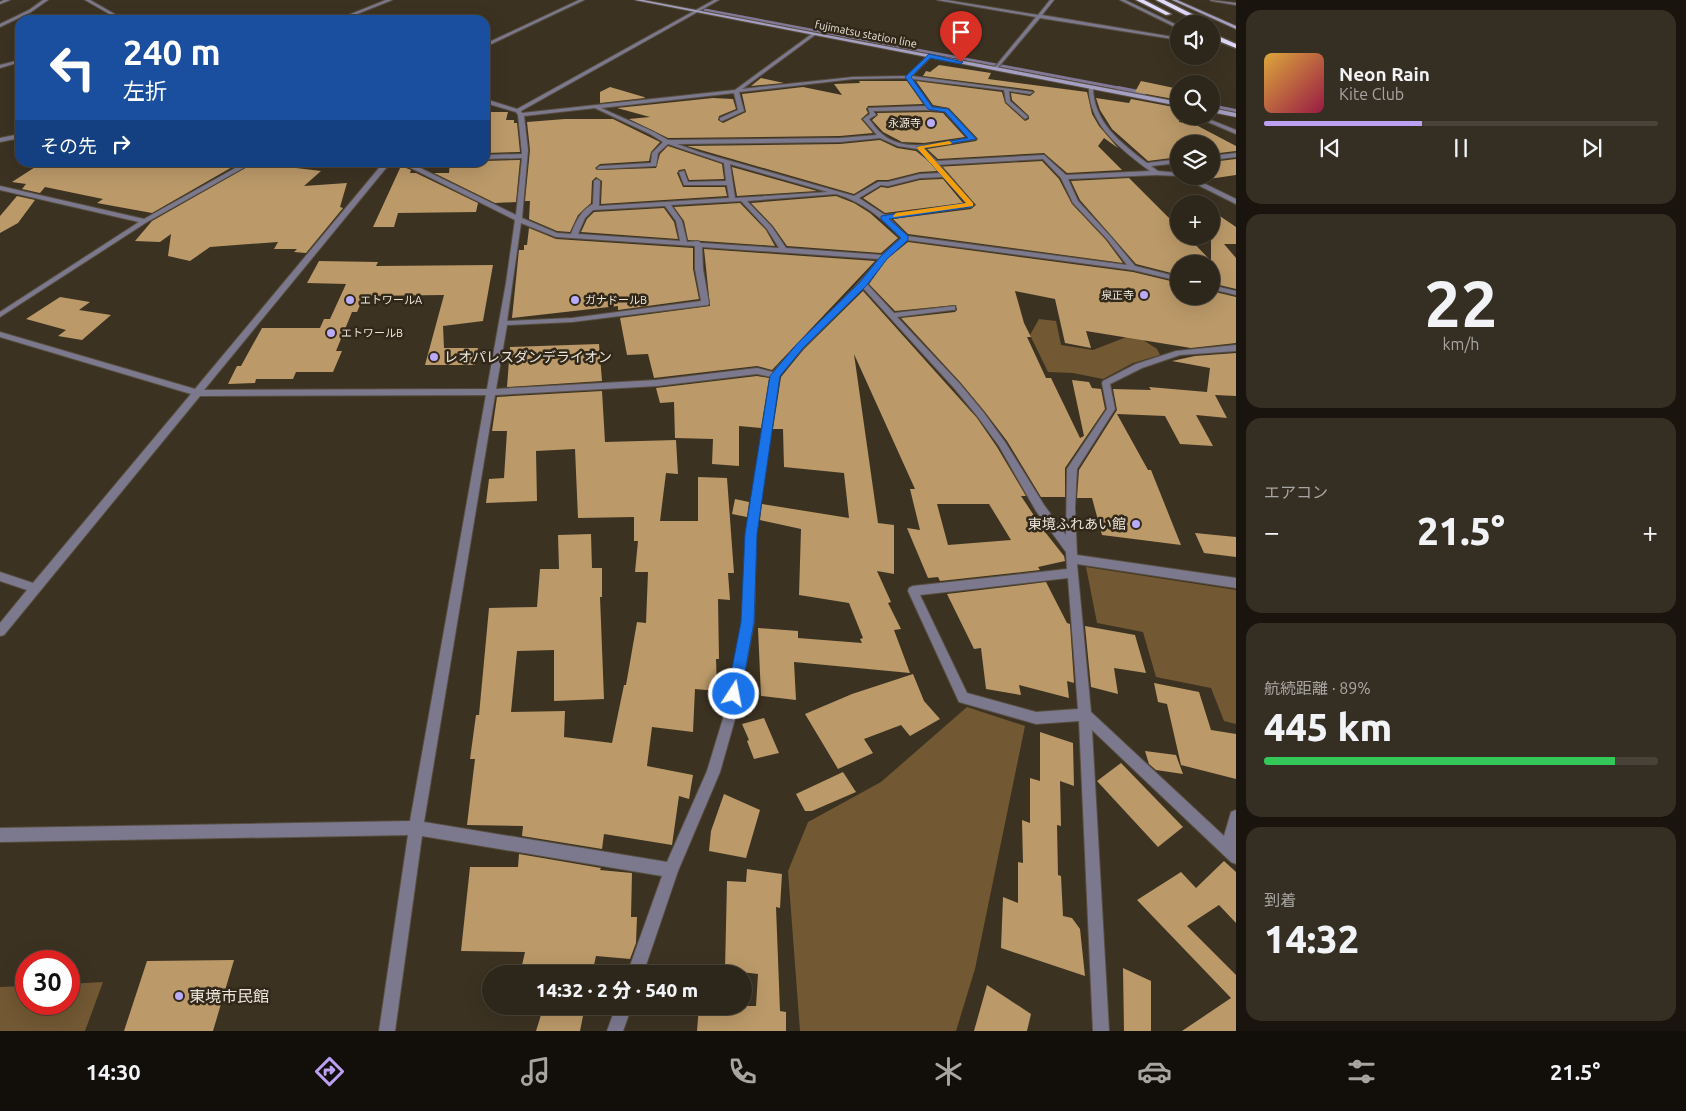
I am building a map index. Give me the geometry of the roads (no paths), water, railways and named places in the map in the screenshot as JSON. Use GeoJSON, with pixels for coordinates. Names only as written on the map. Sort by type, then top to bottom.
{"type":"FeatureCollection","features":[{"type":"Feature","properties":{"kind":"highway"},"geometry":{"type":"LineString","coordinates":[[1139,0],[1170,15]]}},
{"type":"Feature","properties":{"kind":"highway"},"geometry":{"type":"LineString","coordinates":[[1159,0],[1191,15]]}},
{"type":"Feature","properties":{"kind":"highway"},"geometry":{"type":"LineString","coordinates":[[1220,29],[1236,36]]}},
{"type":"Feature","properties":{"kind":"highway"},"geometry":{"type":"LineString","coordinates":[[1220,39],[1236,46]]}},
{"type":"Feature","properties":{"kind":"main road","name":"fujimatsu station line"},"geometry":{"type":"LineString","coordinates":[[637,0],[929,56],[998,67],[1170,102]]}},
{"type":"Feature","properties":{"kind":"main road"},"geometry":{"type":"LineString","coordinates":[[1174,0],[1236,28]]}},
{"type":"Feature","properties":{"kind":"main road"},"geometry":{"type":"LineString","coordinates":[[1220,112],[1236,115]]}},
{"type":"Feature","properties":{"kind":"street"},"geometry":{"type":"LineString","coordinates":[[0,3],[8,0]]}},
{"type":"Feature","properties":{"kind":"street"},"geometry":{"type":"LineString","coordinates":[[22,15],[46,0]]}},
{"type":"Feature","properties":{"kind":"street"},"geometry":{"type":"LineString","coordinates":[[87,0],[114,15]]}},
{"type":"Feature","properties":{"kind":"street"},"geometry":{"type":"LineString","coordinates":[[351,15],[390,0]]}},
{"type":"Feature","properties":{"kind":"street"},"geometry":{"type":"LineString","coordinates":[[490,44],[582,0]]}},
{"type":"Feature","properties":{"kind":"street"},"geometry":{"type":"LineString","coordinates":[[519,113],[717,0]]}},
{"type":"Feature","properties":{"kind":"street"},"geometry":{"type":"LineString","coordinates":[[939,0],[1170,38]]}},
{"type":"Feature","properties":{"kind":"street"},"geometry":{"type":"LineString","coordinates":[[998,67],[1052,0]]}},
{"type":"Feature","properties":{"kind":"street"},"geometry":{"type":"LineString","coordinates":[[1122,0],[1170,24]]}},
{"type":"Feature","properties":{"kind":"street"},"geometry":{"type":"LineString","coordinates":[[1212,0],[1236,4]]}},
{"type":"Feature","properties":{"kind":"street"},"geometry":{"type":"LineString","coordinates":[[0,26],[15,18]]}},
{"type":"Feature","properties":{"kind":"street"},"geometry":{"type":"LineString","coordinates":[[736,91],[814,34]]}},
{"type":"Feature","properties":{"kind":"street"},"geometry":{"type":"LineString","coordinates":[[908,77],[929,56]]}},
{"type":"Feature","properties":{"kind":"street"},"geometry":{"type":"LineString","coordinates":[[0,67],[15,62]]}},
{"type":"Feature","properties":{"kind":"street"},"geometry":{"type":"LineString","coordinates":[[490,103],[519,113],[596,108],[853,78],[908,77],[1030,92]]}},
{"type":"Feature","properties":{"kind":"street"},"geometry":{"type":"LineString","coordinates":[[908,77],[930,108]]}},
{"type":"Feature","properties":{"kind":"street"},"geometry":{"type":"LineString","coordinates":[[1091,87],[1089,97],[1094,111],[1110,133],[1156,173]]}},
{"type":"Feature","properties":{"kind":"street"},"geometry":{"type":"LineString","coordinates":[[1006,89],[1008,101],[1025,117]]}},
{"type":"Feature","properties":{"kind":"street"},"geometry":{"type":"LineString","coordinates":[[722,119],[741,111],[736,91]]}},
{"type":"Feature","properties":{"kind":"street"},"geometry":{"type":"LineString","coordinates":[[596,108],[652,133],[667,142],[718,160],[855,198],[884,218],[905,238],[1133,268],[1170,277]]}},
{"type":"Feature","properties":{"kind":"street"},"geometry":{"type":"LineString","coordinates":[[930,108],[946,110],[973,139],[919,147],[900,145],[881,136],[866,119],[873,115],[870,109],[930,108]]}},
{"type":"Feature","properties":{"kind":"street"},"geometry":{"type":"LineString","coordinates":[[387,1031],[416,828],[504,323],[520,219],[524,156],[519,113]]}},
{"type":"Feature","properties":{"kind":"street"},"geometry":{"type":"LineString","coordinates":[[1218,125],[1236,132]]}},
{"type":"Feature","properties":{"kind":"street"},"geometry":{"type":"LineString","coordinates":[[600,168],[654,165],[655,153],[667,142],[832,140],[881,136]]}},
{"type":"Feature","properties":{"kind":"street"},"geometry":{"type":"LineString","coordinates":[[0,140],[15,137]]}},
{"type":"Feature","properties":{"kind":"street"},"geometry":{"type":"LineString","coordinates":[[714,141],[718,160]]}},
{"type":"Feature","properties":{"kind":"street"},"geometry":{"type":"LineString","coordinates":[[884,218],[971,205],[919,147]]}},
{"type":"Feature","properties":{"kind":"street"},"geometry":{"type":"LineString","coordinates":[[1220,157],[1236,155]]}},
{"type":"Feature","properties":{"kind":"street"},"geometry":{"type":"LineString","coordinates":[[490,157],[524,156]]}},
{"type":"Feature","properties":{"kind":"street"},"geometry":{"type":"LineString","coordinates":[[936,164],[1044,157],[1064,177],[1075,202],[1109,238],[1133,268]]}},
{"type":"Feature","properties":{"kind":"street"},"geometry":{"type":"LineString","coordinates":[[727,162],[732,200]]}},
{"type":"Feature","properties":{"kind":"street"},"geometry":{"type":"LineString","coordinates":[[1146,165],[1170,162]]}},
{"type":"Feature","properties":{"kind":"street"},"geometry":{"type":"LineString","coordinates":[[0,315],[145,222],[242,167]]}},
{"type":"Feature","properties":{"kind":"street"},"geometry":{"type":"LineString","coordinates":[[0,631],[36,590],[384,167]]}},
{"type":"Feature","properties":{"kind":"street"},"geometry":{"type":"LineString","coordinates":[[412,167],[556,235],[884,258]]}},
{"type":"Feature","properties":{"kind":"street"},"geometry":{"type":"LineString","coordinates":[[682,172],[686,184],[729,183]]}},
{"type":"Feature","properties":{"kind":"street"},"geometry":{"type":"LineString","coordinates":[[1064,177],[1156,173],[1170,174]]}},
{"type":"Feature","properties":{"kind":"street"},"geometry":{"type":"LineString","coordinates":[[855,198],[880,183],[888,184],[920,176],[944,175]]}},
{"type":"Feature","properties":{"kind":"street"},"geometry":{"type":"LineString","coordinates":[[574,236],[580,217],[589,208],[596,205],[597,181]]}},
{"type":"Feature","properties":{"kind":"street"},"geometry":{"type":"LineString","coordinates":[[1203,185],[1236,202]]}},
{"type":"Feature","properties":{"kind":"street"},"geometry":{"type":"LineString","coordinates":[[0,188],[145,222]]}},
{"type":"Feature","properties":{"kind":"street"},"geometry":{"type":"LineString","coordinates":[[1219,192],[1236,195]]}},
{"type":"Feature","properties":{"kind":"street"},"geometry":{"type":"LineString","coordinates":[[589,208],[839,193]]}},
{"type":"Feature","properties":{"kind":"street"},"geometry":{"type":"LineString","coordinates":[[743,200],[770,228],[784,250]]}},
{"type":"Feature","properties":{"kind":"street"},"geometry":{"type":"LineString","coordinates":[[667,204],[678,221],[684,243]]}},
{"type":"Feature","properties":{"kind":"street"},"geometry":{"type":"LineString","coordinates":[[638,965],[671,870],[713,772],[731,712],[748,622],[751,534],[775,376],[800,346],[863,284],[884,258],[905,238]]}},
{"type":"Feature","properties":{"kind":"street"},"geometry":{"type":"LineString","coordinates":[[504,323],[572,320],[705,303],[699,269],[698,244]]}},
{"type":"Feature","properties":{"kind":"street"},"geometry":{"type":"LineString","coordinates":[[863,284],[957,386],[981,415],[1002,444],[1040,508],[1072,555],[1236,583]]}},
{"type":"Feature","properties":{"kind":"street"},"geometry":{"type":"LineString","coordinates":[[1220,288],[1236,292]]}},
{"type":"Feature","properties":{"kind":"street"},"geometry":{"type":"LineString","coordinates":[[893,315],[952,308]]}},
{"type":"Feature","properties":{"kind":"street"},"geometry":{"type":"LineString","coordinates":[[0,334],[198,393],[492,392],[657,383],[757,371],[775,376]]}},
{"type":"Feature","properties":{"kind":"street"},"geometry":{"type":"LineString","coordinates":[[1101,1031],[1085,715],[1072,555],[1072,469],[1111,409],[1106,383],[1139,366],[1179,353],[1236,348]]}},
{"type":"Feature","properties":{"kind":"street"},"geometry":{"type":"LineString","coordinates":[[1073,573],[913,591],[962,698],[1036,718],[1085,715],[1232,853]]}},
{"type":"Feature","properties":{"kind":"street"},"geometry":{"type":"LineString","coordinates":[[0,576],[36,590]]}},
{"type":"Feature","properties":{"kind":"street"},"geometry":{"type":"LineString","coordinates":[[1232,853],[1236,817]]}},
{"type":"Feature","properties":{"kind":"street"},"geometry":{"type":"LineString","coordinates":[[0,835],[416,828],[671,870]]}},
{"type":"Feature","properties":{"kind":"street"},"geometry":{"type":"LineString","coordinates":[[615,1031],[621,1015]]}},
{"type":"Feature","properties":{"kind":"waterway"},"geometry":{"type":"LineString","coordinates":[[705,10],[1124,89]]}},
{"type":"Feature","properties":{"kind":"waterway"},"geometry":{"type":"LineString","coordinates":[[1118,88],[1144,93]]}},
{"type":"Feature","properties":{"kind":"waterway"},"geometry":{"type":"LineString","coordinates":[[1220,108],[1236,111]]}},
{"type":"Feature","properties":{"kind":"place","name":"永源寺"},"geometry":{"type":"Point","coordinates":[931,123]}},
{"type":"Feature","properties":{"kind":"place","name":"泉正寺"},"geometry":{"type":"Point","coordinates":[1144,295]}},
{"type":"Feature","properties":{"kind":"place","name":"エトワールA"},"geometry":{"type":"Point","coordinates":[350,300]}},
{"type":"Feature","properties":{"kind":"place","name":"ガナドールB"},"geometry":{"type":"Point","coordinates":[575,300]}},
{"type":"Feature","properties":{"kind":"place","name":"エトワールB"},"geometry":{"type":"Point","coordinates":[331,333]}},
{"type":"Feature","properties":{"kind":"place","name":"レオパレスダンデライオン"},"geometry":{"type":"Point","coordinates":[434,357]}},
{"type":"Feature","properties":{"kind":"place","name":"東境ふれあい館"},"geometry":{"type":"Point","coordinates":[1136,524]}},
{"type":"Feature","properties":{"kind":"place","name":"東境市民館"},"geometry":{"type":"Point","coordinates":[179,996]}}]}
